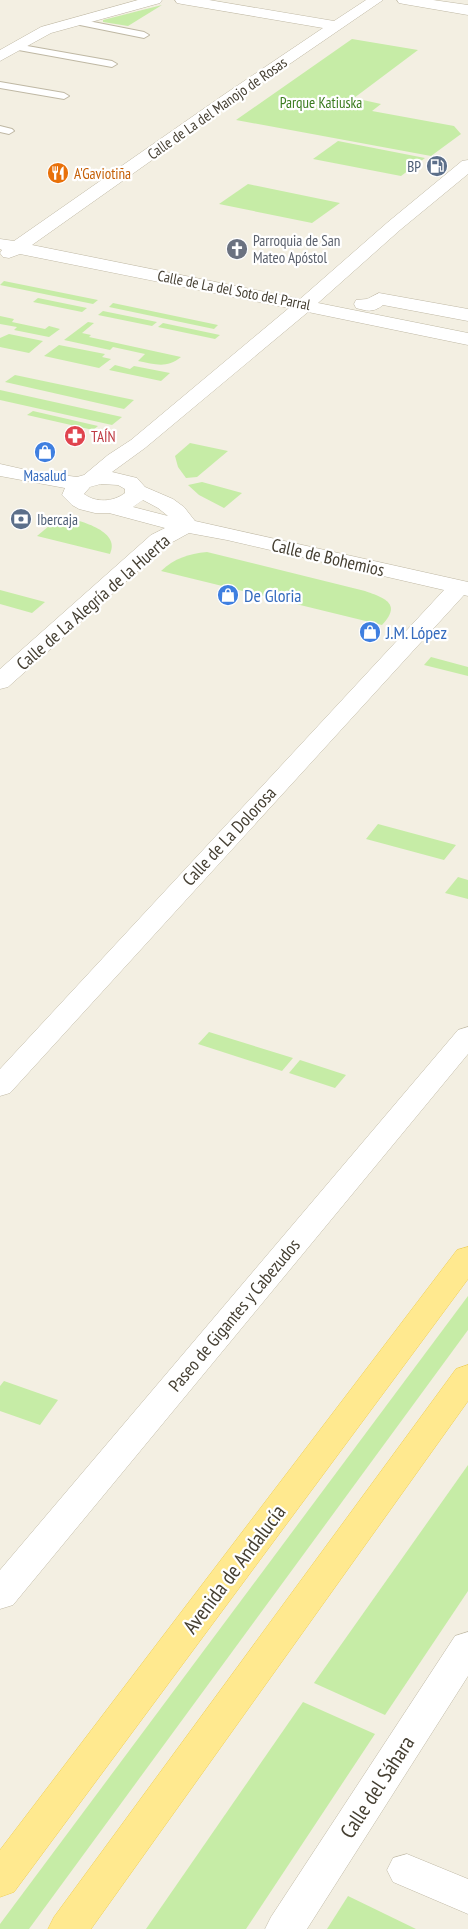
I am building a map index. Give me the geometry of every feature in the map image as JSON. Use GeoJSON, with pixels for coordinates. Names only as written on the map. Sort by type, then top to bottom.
{"type":"FeatureCollection","features":[{"type":"Feature","properties":{"kind":"main road","name":"Avenida de Andalucía"},"geometry":{"type":"LineString","coordinates":[[2,1876],[468,1257]]}},
{"type":"Feature","properties":{"kind":"main road"},"geometry":{"type":"LineString","coordinates":[[68,1929],[468,1377]]}},
{"type":"Feature","properties":{"kind":"street"},"geometry":{"type":"LineString","coordinates":[[0,56],[46,30],[155,0]]}},
{"type":"Feature","properties":{"kind":"street"},"geometry":{"type":"LineString","coordinates":[[182,0],[336,26]]}},
{"type":"Feature","properties":{"kind":"street","name":"Calle de La del Manojo de Rosas"},"geometry":{"type":"LineString","coordinates":[[0,259],[9,246],[372,0]]}},
{"type":"Feature","properties":{"kind":"street"},"geometry":{"type":"LineString","coordinates":[[404,0],[468,10]]}},
{"type":"Feature","properties":{"kind":"street"},"geometry":{"type":"LineString","coordinates":[[82,487],[115,459],[138,444],[306,304],[394,226],[468,165]]}},
{"type":"Feature","properties":{"kind":"street","name":"Calle de La del Soto del Parral"},"geometry":{"type":"LineString","coordinates":[[9,246],[306,304],[464,328]]}},
{"type":"Feature","properties":{"kind":"street"},"geometry":{"type":"LineString","coordinates":[[366,307],[464,328]]}},
{"type":"Feature","properties":{"kind":"street"},"geometry":{"type":"LineString","coordinates":[[82,487],[84,503],[93,506],[114,506],[131,500],[136,496],[134,488],[139,465],[138,444]]}},
{"type":"Feature","properties":{"kind":"street"},"geometry":{"type":"LineString","coordinates":[[0,470],[82,487]]}},
{"type":"Feature","properties":{"kind":"street"},"geometry":{"type":"LineString","coordinates":[[0,484],[82,487],[112,478],[121,480],[134,488],[165,501],[176,510],[187,525]]}},
{"type":"Feature","properties":{"kind":"street","name":"Calle de Bohemios"},"geometry":{"type":"LineString","coordinates":[[114,506],[130,512],[464,588]]}},
{"type":"Feature","properties":{"kind":"street","name":"Calle de La Alegría de la Huerta"},"geometry":{"type":"LineString","coordinates":[[0,682],[159,540],[187,525]]}},
{"type":"Feature","properties":{"kind":"street","name":"Calle de La Dolorosa"},"geometry":{"type":"LineString","coordinates":[[0,1087],[12,1058],[464,588]]}},
{"type":"Feature","properties":{"kind":"street","name":"Paseo de Gigantes y Cabezudos"},"geometry":{"type":"LineString","coordinates":[[0,1595],[468,1036]]}},
{"type":"Feature","properties":{"kind":"street","name":"Calle del Sáhara"},"geometry":{"type":"LineString","coordinates":[[285,1929],[468,1646]]}},
{"type":"Feature","properties":{"kind":"street"},"geometry":{"type":"LineString","coordinates":[[408,1870],[468,1898]]}},
{"type":"Feature","properties":{"kind":"lane"},"geometry":{"type":"LineString","coordinates":[[78,22],[144,35]]}},
{"type":"Feature","properties":{"kind":"lane"},"geometry":{"type":"LineString","coordinates":[[16,47],[112,64]]}},
{"type":"Feature","properties":{"kind":"lane"},"geometry":{"type":"LineString","coordinates":[[0,85],[64,96]]}},
{"type":"Feature","properties":{"kind":"green space"},"geometry":{"type":"Polygon","coordinates":[[[162,5],[128,26],[103,22],[103,20],[162,5]]]}},
{"type":"Feature","properties":{"kind":"green space","name":"Parque Katiuska"},"geometry":{"type":"Polygon","coordinates":[[[352,39],[418,50],[354,98],[381,104],[372,111],[454,126],[461,134],[431,156],[236,120],[352,39]]]}},
{"type":"Feature","properties":{"kind":"green space"},"geometry":{"type":"Polygon","coordinates":[[[338,141],[425,158],[401,176],[313,159],[338,141]]]}},
{"type":"Feature","properties":{"kind":"green space"},"geometry":{"type":"Polygon","coordinates":[[[248,184],[340,203],[312,223],[219,204],[248,184]]]}},
{"type":"Feature","properties":{"kind":"green space"},"geometry":{"type":"Polygon","coordinates":[[[4,281],[98,300],[93,304],[0,285],[4,281]]]}},
{"type":"Feature","properties":{"kind":"green space"},"geometry":{"type":"Polygon","coordinates":[[[38,298],[87,308],[82,312],[33,302],[38,298]]]}},
{"type":"Feature","properties":{"kind":"green space"},"geometry":{"type":"Polygon","coordinates":[[[113,303],[218,325],[214,329],[109,307],[113,303]]]}},
{"type":"Feature","properties":{"kind":"green space"},"geometry":{"type":"Polygon","coordinates":[[[103,311],[157,322],[152,326],[98,315],[103,311]]]}},
{"type":"Feature","properties":{"kind":"green space"},"geometry":{"type":"Polygon","coordinates":[[[0,316],[14,319],[12,322],[45,329],[49,326],[60,329],[49,337],[14,330],[17,327],[0,324],[0,316]]]}},
{"type":"Feature","properties":{"kind":"green space"},"geometry":{"type":"Polygon","coordinates":[[[88,322],[94,323],[82,333],[91,335],[89,337],[181,357],[170,363],[155,364],[138,361],[145,354],[113,347],[110,350],[64,340],[88,322]]]}},
{"type":"Feature","properties":{"kind":"green space"},"geometry":{"type":"Polygon","coordinates":[[[163,323],[220,335],[215,339],[158,327],[163,323]]]}},
{"type":"Feature","properties":{"kind":"green space"},"geometry":{"type":"Polygon","coordinates":[[[9,334],[43,341],[29,353],[0,347],[0,338],[9,334]]]}},
{"type":"Feature","properties":{"kind":"green space"},"geometry":{"type":"Polygon","coordinates":[[[59,345],[105,354],[102,357],[111,359],[99,368],[44,356],[59,345]]]}},
{"type":"Feature","properties":{"kind":"green space"},"geometry":{"type":"Polygon","coordinates":[[[115,365],[130,369],[134,366],[170,373],[161,381],[109,370],[115,365]]]}},
{"type":"Feature","properties":{"kind":"green space"},"geometry":{"type":"Polygon","coordinates":[[[15,375],[134,400],[124,409],[5,382],[15,375]]]}},
{"type":"Feature","properties":{"kind":"green space"},"geometry":{"type":"Polygon","coordinates":[[[0,390],[122,417],[112,425],[0,400],[0,390]]]}},
{"type":"Feature","properties":{"kind":"green space"},"geometry":{"type":"Polygon","coordinates":[[[33,411],[98,426],[93,430],[27,415],[33,411]]]}},
{"type":"Feature","properties":{"kind":"green space"},"geometry":{"type":"Polygon","coordinates":[[[190,443],[228,451],[197,477],[186,478],[178,467],[175,456],[190,443]]]}},
{"type":"Feature","properties":{"kind":"green space"},"geometry":{"type":"Polygon","coordinates":[[[202,482],[242,493],[224,508],[199,495],[188,485],[202,482]]]}},
{"type":"Feature","properties":{"kind":"green space"},"geometry":{"type":"Polygon","coordinates":[[[61,516],[87,523],[104,532],[110,538],[112,546],[110,554],[37,536],[61,516]]]}},
{"type":"Feature","properties":{"kind":"green space"},"geometry":{"type":"Polygon","coordinates":[[[207,552],[365,591],[384,599],[391,607],[391,612],[382,625],[161,571],[182,557],[207,552]]]}},
{"type":"Feature","properties":{"kind":"green space"},"geometry":{"type":"Polygon","coordinates":[[[0,590],[45,602],[32,613],[0,604],[0,590]]]}},
{"type":"Feature","properties":{"kind":"green space"},"geometry":{"type":"Polygon","coordinates":[[[431,657],[468,667],[468,676],[424,665],[431,657]]]}},
{"type":"Feature","properties":{"kind":"green space"},"geometry":{"type":"Polygon","coordinates":[[[378,824],[456,845],[444,860],[366,839],[378,824]]]}},
{"type":"Feature","properties":{"kind":"green space"},"geometry":{"type":"Polygon","coordinates":[[[458,877],[468,880],[468,899],[445,893],[458,877]]]}},
{"type":"Feature","properties":{"kind":"green space"},"geometry":{"type":"Polygon","coordinates":[[[209,1032],[293,1058],[282,1071],[198,1044],[209,1032]]]}},
{"type":"Feature","properties":{"kind":"green space"},"geometry":{"type":"Polygon","coordinates":[[[300,1060],[346,1075],[335,1088],[289,1073],[300,1060]]]}},
{"type":"Feature","properties":{"kind":"green space"},"geometry":{"type":"Polygon","coordinates":[[[468,1296],[468,1330],[29,1929],[0,1929],[0,1924],[468,1296]]]}},
{"type":"Feature","properties":{"kind":"green space"},"geometry":{"type":"Polygon","coordinates":[[[4,1381],[58,1400],[40,1425],[0,1411],[0,1386],[4,1381]]]}},
{"type":"Feature","properties":{"kind":"green space"},"geometry":{"type":"Polygon","coordinates":[[[468,1465],[468,1591],[385,1715],[314,1683],[468,1465]]]}},
{"type":"Feature","properties":{"kind":"green space"},"geometry":{"type":"Polygon","coordinates":[[[303,1702],[375,1734],[246,1929],[146,1929],[303,1702]]]}},
{"type":"Feature","properties":{"kind":"green space"},"geometry":{"type":"Polygon","coordinates":[[[348,1896],[416,1929],[327,1929],[348,1896]]]}},
{"type":"Feature","properties":{"kind":"place","name":"BP"},"geometry":{"type":"Point","coordinates":[437,166]}},
{"type":"Feature","properties":{"kind":"place","name":"A'Gaviotiña"},"geometry":{"type":"Point","coordinates":[58,173]}},
{"type":"Feature","properties":{"kind":"place","name":"Parroquia de San Mateo Apóstol"},"geometry":{"type":"Point","coordinates":[237,249]}},
{"type":"Feature","properties":{"kind":"place","name":"TAÍN"},"geometry":{"type":"Point","coordinates":[75,436]}},
{"type":"Feature","properties":{"kind":"place","name":"Masalud"},"geometry":{"type":"Point","coordinates":[45,452]}},
{"type":"Feature","properties":{"kind":"place","name":"Ibercaja"},"geometry":{"type":"Point","coordinates":[21,519]}},
{"type":"Feature","properties":{"kind":"place","name":"De Gloria"},"geometry":{"type":"Point","coordinates":[228,595]}},
{"type":"Feature","properties":{"kind":"place","name":"J.M. López"},"geometry":{"type":"Point","coordinates":[370,632]}}]}
